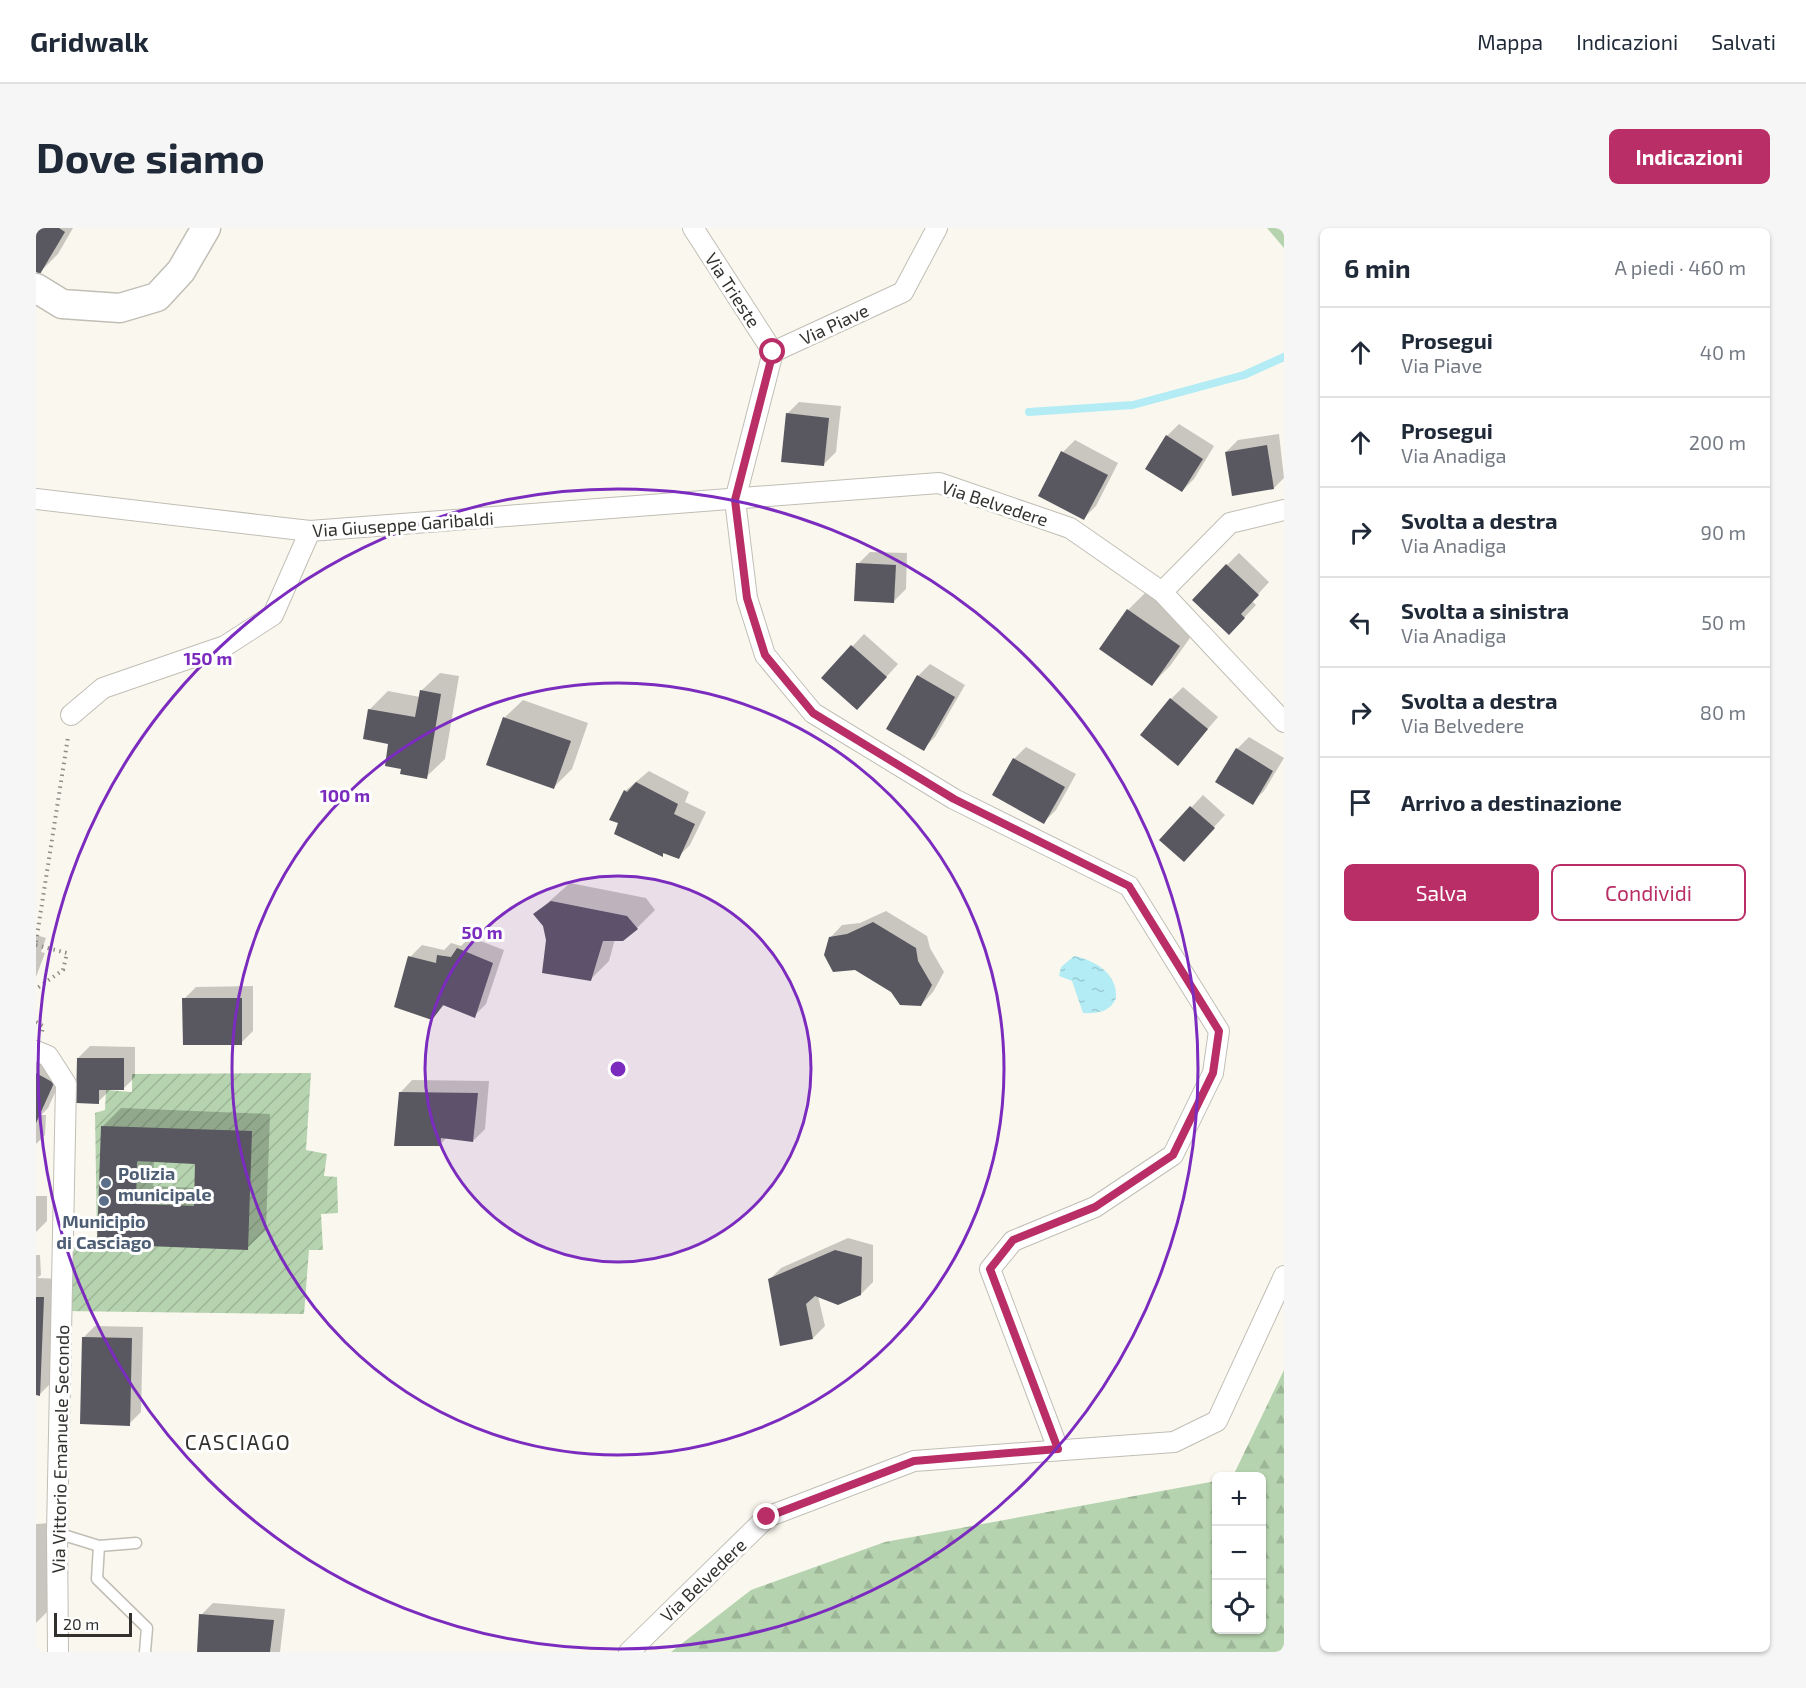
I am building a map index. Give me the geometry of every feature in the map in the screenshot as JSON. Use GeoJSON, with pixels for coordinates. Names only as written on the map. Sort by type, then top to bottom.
{"type":"FeatureCollection","features":[{"type":"Feature","properties":{"kind":"street"},"geometry":{"type":"LineString","coordinates":[[36,288],[62,304],[120,308],[157,297],[181,272],[206,228]]}},
{"type":"Feature","properties":{"kind":"street","name":"Via Trieste"},"geometry":{"type":"LineString","coordinates":[[693,228],[773,352]]}},
{"type":"Feature","properties":{"kind":"street","name":"Via Piave"},"geometry":{"type":"LineString","coordinates":[[773,352],[903,292],[937,228]]}},
{"type":"Feature","properties":{"kind":"street"},"geometry":{"type":"LineString","coordinates":[[773,352],[735,500],[747,598],[765,655],[813,713],[954,799],[1129,886],[1219,1031],[1213,1073],[1173,1155],[1095,1207],[1013,1240],[990,1269],[1058,1449]]}},
{"type":"Feature","properties":{"kind":"street","name":"Via Belvedere"},"geometry":{"type":"LineString","coordinates":[[735,500],[939,483],[1070,528],[1162,592],[1284,722]]}},
{"type":"Feature","properties":{"kind":"street","name":"Via Giuseppe Garibaldi"},"geometry":{"type":"LineString","coordinates":[[36,498],[310,531],[735,500]]}},
{"type":"Feature","properties":{"kind":"street"},"geometry":{"type":"LineString","coordinates":[[1162,592],[1230,523],[1284,510]]}},
{"type":"Feature","properties":{"kind":"street"},"geometry":{"type":"LineString","coordinates":[[71,715],[103,688],[225,646],[273,615],[310,531]]}},
{"type":"Feature","properties":{"kind":"street","name":"Via Vittorio Emanuele Secondo"},"geometry":{"type":"LineString","coordinates":[[36,1051],[48,1056],[66,1084],[57,1533],[58,1652]]}},
{"type":"Feature","properties":{"kind":"street","name":"Via Belvedere"},"geometry":{"type":"LineString","coordinates":[[629,1652],[767,1517],[914,1461],[1174,1442],[1217,1421],[1284,1276]]}},
{"type":"Feature","properties":{"kind":"lane"},"geometry":{"type":"LineString","coordinates":[[57,1533],[99,1546],[136,1543]]}},
{"type":"Feature","properties":{"kind":"lane"},"geometry":{"type":"LineString","coordinates":[[99,1546],[97,1579],[147,1628],[145,1652]]}},
{"type":"Feature","properties":{"kind":"path"},"geometry":{"type":"LineString","coordinates":[[36,989],[63,970],[67,953],[36,944],[71,715]]}},
{"type":"Feature","properties":{"kind":"green space"},"geometry":{"type":"Polygon","coordinates":[[[1267,228],[1284,228],[1284,248],[1267,228]]]}},
{"type":"Feature","properties":{"kind":"green space"},"geometry":{"type":"Polygon","coordinates":[[[311,1073],[306,1150],[327,1154],[324,1176],[337,1177],[338,1213],[321,1214],[323,1250],[309,1250],[304,1314],[62,1311],[64,1250],[97,1241],[95,1113],[105,1110],[106,1090],[132,1092],[132,1074],[311,1073]]]}},
{"type":"Feature","properties":{"kind":"green space"},"geometry":{"type":"Polygon","coordinates":[[[1284,1370],[1284,1652],[671,1652],[751,1590],[885,1542],[1212,1482],[1212,1634],[1266,1634],[1266,1472],[1235,1472],[1284,1370]]]}},
{"type":"Feature","properties":{"kind":"water"},"geometry":{"type":"Polygon","coordinates":[[[1074,956],[1090,961],[1109,975],[1116,989],[1116,998],[1107,1009],[1083,1013],[1072,981],[1059,976],[1061,967],[1074,956]]]}},
{"type":"Feature","properties":{"kind":"building"},"geometry":{"type":"Polygon","coordinates":[[[36,228],[59,228],[65,232],[40,274],[36,272],[36,228]]]}},
{"type":"Feature","properties":{"kind":"building"},"geometry":{"type":"Polygon","coordinates":[[[786,413],[829,418],[824,466],[781,462],[786,413]]]}},
{"type":"Feature","properties":{"kind":"building"},"geometry":{"type":"Polygon","coordinates":[[[1166,435],[1203,459],[1182,492],[1145,469],[1166,435]]]}},
{"type":"Feature","properties":{"kind":"building"},"geometry":{"type":"Polygon","coordinates":[[[1267,445],[1274,489],[1232,496],[1225,452],[1267,445]]]}},
{"type":"Feature","properties":{"kind":"building"},"geometry":{"type":"Polygon","coordinates":[[[1061,451],[1108,475],[1084,520],[1038,496],[1061,451]]]}},
{"type":"Feature","properties":{"kind":"building"},"geometry":{"type":"Polygon","coordinates":[[[856,563],[896,565],[894,603],[854,601],[856,563]]]}},
{"type":"Feature","properties":{"kind":"building"},"geometry":{"type":"Polygon","coordinates":[[[1226,564],[1259,595],[1241,614],[1245,618],[1229,635],[1192,600],[1226,564]]]}},
{"type":"Feature","properties":{"kind":"building"},"geometry":{"type":"Polygon","coordinates":[[[1127,609],[1180,646],[1152,686],[1099,649],[1127,609]]]}},
{"type":"Feature","properties":{"kind":"building"},"geometry":{"type":"Polygon","coordinates":[[[851,645],[887,677],[857,710],[821,678],[851,645]]]}},
{"type":"Feature","properties":{"kind":"building"},"geometry":{"type":"Polygon","coordinates":[[[917,675],[955,697],[924,751],[886,729],[917,675]]]}},
{"type":"Feature","properties":{"kind":"building"},"geometry":{"type":"Polygon","coordinates":[[[420,690],[441,694],[427,779],[400,774],[401,769],[385,766],[388,744],[363,739],[368,709],[415,717],[420,690]]]}},
{"type":"Feature","properties":{"kind":"building"},"geometry":{"type":"Polygon","coordinates":[[[1170,698],[1208,729],[1178,766],[1140,735],[1170,698]]]}},
{"type":"Feature","properties":{"kind":"building"},"geometry":{"type":"Polygon","coordinates":[[[503,717],[571,741],[554,789],[486,765],[503,717]]]}},
{"type":"Feature","properties":{"kind":"building"},"geometry":{"type":"Polygon","coordinates":[[[1236,748],[1273,771],[1253,805],[1215,782],[1236,748]]]}},
{"type":"Feature","properties":{"kind":"building"},"geometry":{"type":"Polygon","coordinates":[[[1013,758],[1065,787],[1044,824],[992,795],[1013,758]]]}},
{"type":"Feature","properties":{"kind":"building"},"geometry":{"type":"Polygon","coordinates":[[[636,782],[678,804],[674,814],[695,824],[679,859],[663,853],[663,857],[614,834],[618,823],[609,820],[624,790],[627,792],[636,782]]]}},
{"type":"Feature","properties":{"kind":"building"},"geometry":{"type":"Polygon","coordinates":[[[1190,806],[1215,828],[1184,862],[1159,840],[1190,806]]]}},
{"type":"Feature","properties":{"kind":"building"},"geometry":{"type":"Polygon","coordinates":[[[551,901],[627,916],[638,929],[623,941],[603,941],[591,981],[542,973],[546,940],[543,926],[533,914],[551,901]]]}},
{"type":"Feature","properties":{"kind":"building"},"geometry":{"type":"Polygon","coordinates":[[[873,922],[916,948],[918,961],[932,985],[921,1006],[900,1005],[891,992],[855,970],[833,972],[824,955],[829,937],[847,934],[873,922]]]}},
{"type":"Feature","properties":{"kind":"building"},"geometry":{"type":"Polygon","coordinates":[[[457,948],[493,963],[475,1018],[443,1005],[432,1020],[394,1007],[408,956],[436,963],[437,955],[451,957],[457,948]]]}},
{"type":"Feature","properties":{"kind":"building"},"geometry":{"type":"Polygon","coordinates":[[[182,998],[242,998],[242,1045],[183,1045],[182,998]]]}},
{"type":"Feature","properties":{"kind":"building"},"geometry":{"type":"Polygon","coordinates":[[[77,1058],[124,1058],[124,1090],[99,1090],[99,1104],[76,1103],[77,1058]]]}},
{"type":"Feature","properties":{"kind":"building"},"geometry":{"type":"Polygon","coordinates":[[[36,1073],[54,1083],[36,1123],[36,1073]]]}},
{"type":"Feature","properties":{"kind":"building"},"geometry":{"type":"Polygon","coordinates":[[[399,1092],[478,1093],[473,1142],[441,1138],[440,1146],[394,1146],[399,1092]]]}},
{"type":"Feature","properties":{"kind":"building"},"geometry":{"type":"Polygon","coordinates":[[[101,1126],[252,1131],[248,1250],[97,1244],[101,1126]],[[137,1161],[136,1204],[194,1206],[195,1164],[137,1161]]]}},
{"type":"Feature","properties":{"kind":"building"},"geometry":{"type":"Polygon","coordinates":[[[835,1250],[862,1257],[861,1295],[838,1305],[815,1296],[806,1304],[813,1339],[780,1346],[768,1279],[835,1250]]]}},
{"type":"Feature","properties":{"kind":"building"},"geometry":{"type":"Polygon","coordinates":[[[36,1297],[44,1297],[40,1396],[36,1395],[36,1297]]]}},
{"type":"Feature","properties":{"kind":"building"},"geometry":{"type":"Polygon","coordinates":[[[82,1337],[132,1338],[130,1426],[80,1424],[82,1337]]]}},
{"type":"Feature","properties":{"kind":"building"},"geometry":{"type":"Polygon","coordinates":[[[199,1614],[274,1620],[270,1652],[197,1652],[199,1614]]]}},
{"type":"Feature","properties":{"kind":"waterway"},"geometry":{"type":"LineString","coordinates":[[1029,412],[1133,405],[1244,375],[1284,357]]}},
{"type":"Feature","properties":{"kind":"place","name":"Polizia municipale"},"geometry":{"type":"Point","coordinates":[106,1183]}},
{"type":"Feature","properties":{"kind":"place","name":"Municipio di Casciago"},"geometry":{"type":"Point","coordinates":[104,1201]}},
{"type":"Feature","properties":{"kind":"district","name":"CASCIAGO"},"geometry":{"type":"Point","coordinates":[238,1441]}},
{"type":"Feature","properties":{"kind":"route"},"geometry":{"type":"LineString","coordinates":[[767,1517],[914,1461],[1058,1449],[990,1269],[1013,1240],[1095,1207],[1173,1155],[1213,1073],[1219,1031],[1129,886],[954,799],[813,713],[765,655],[747,598],[735,500],[773,352]]}}]}
